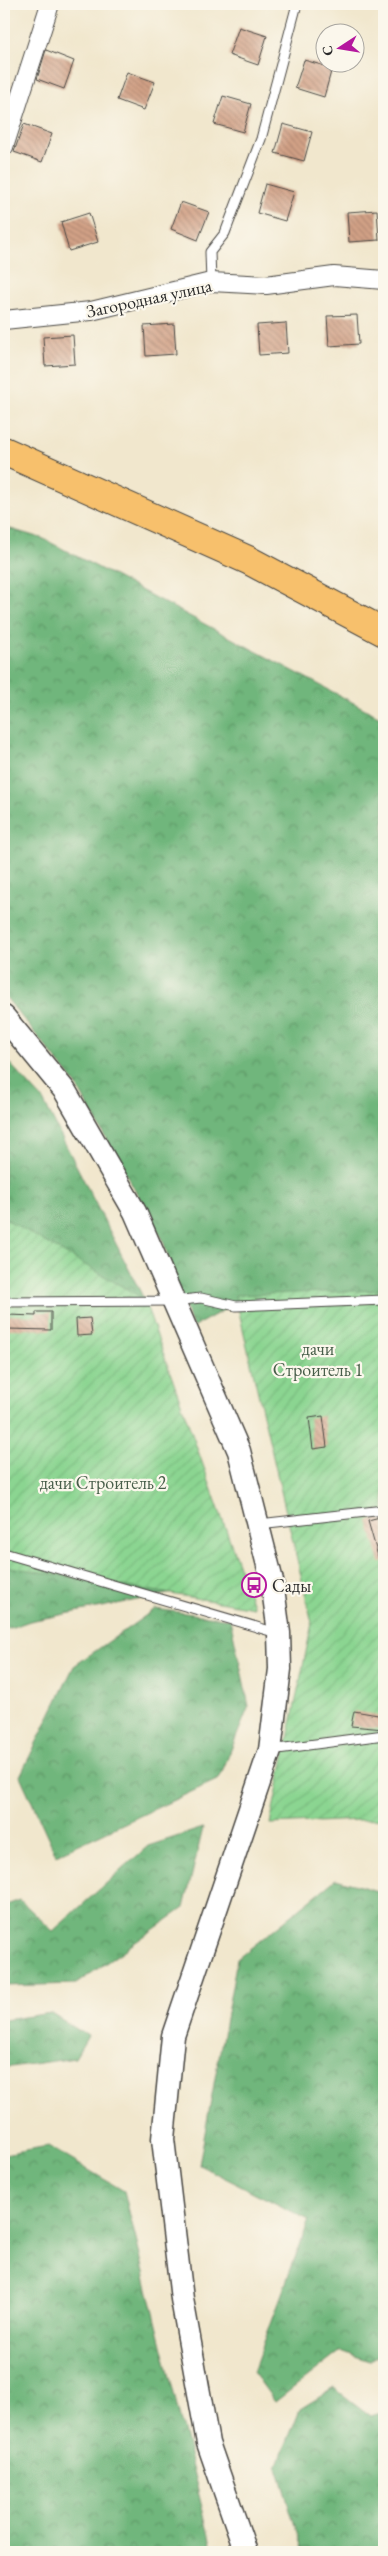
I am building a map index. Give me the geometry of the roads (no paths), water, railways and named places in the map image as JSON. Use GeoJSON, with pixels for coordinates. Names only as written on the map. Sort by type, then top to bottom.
{"type":"FeatureCollection","features":[{"type":"Feature","properties":{"kind":"highway"},"geometry":{"type":"LineString","coordinates":[[4,451],[116,499],[248,560],[384,632]]}},
{"type":"Feature","properties":{"kind":"street"},"geometry":{"type":"LineString","coordinates":[[4,148],[50,4]]}},
{"type":"Feature","properties":{"kind":"street","name":"Загородная улица"},"geometry":{"type":"LineString","coordinates":[[4,320],[91,311],[211,282],[266,285],[334,276],[384,280]]}},
{"type":"Feature","properties":{"kind":"street"},"geometry":{"type":"LineString","coordinates":[[4,1017],[64,1091],[135,1212],[239,1450],[272,1581],[279,1634],[278,1697],[270,1750],[173,2036],[163,2139],[182,2299],[208,2443],[246,2552]]}},
{"type":"Feature","properties":{"kind":"lane"},"geometry":{"type":"LineString","coordinates":[[211,282],[210,252],[225,233],[261,139],[297,4]]}},
{"type":"Feature","properties":{"kind":"lane"},"geometry":{"type":"LineString","coordinates":[[4,1302],[173,1301],[201,1298],[236,1306],[384,1300]]}},
{"type":"Feature","properties":{"kind":"lane"},"geometry":{"type":"LineString","coordinates":[[259,1524],[384,1510]]}},
{"type":"Feature","properties":{"kind":"lane"},"geometry":{"type":"LineString","coordinates":[[4,1553],[252,1624],[279,1634]]}},
{"type":"Feature","properties":{"kind":"lane"},"geometry":{"type":"LineString","coordinates":[[270,1750],[384,1735]]}},
{"type":"Feature","properties":{"kind":"place","name":"Сады"},"geometry":{"type":"Point","coordinates":[254,1585]}},
{"type":"Feature","properties":{"kind":"park label","name":"дачи Строитель 1"},"geometry":{"type":"Point","coordinates":[318,1358]}},
{"type":"Feature","properties":{"kind":"park label","name":"дачи Строитель 2"},"geometry":{"type":"Point","coordinates":[103,1482]}}]}
